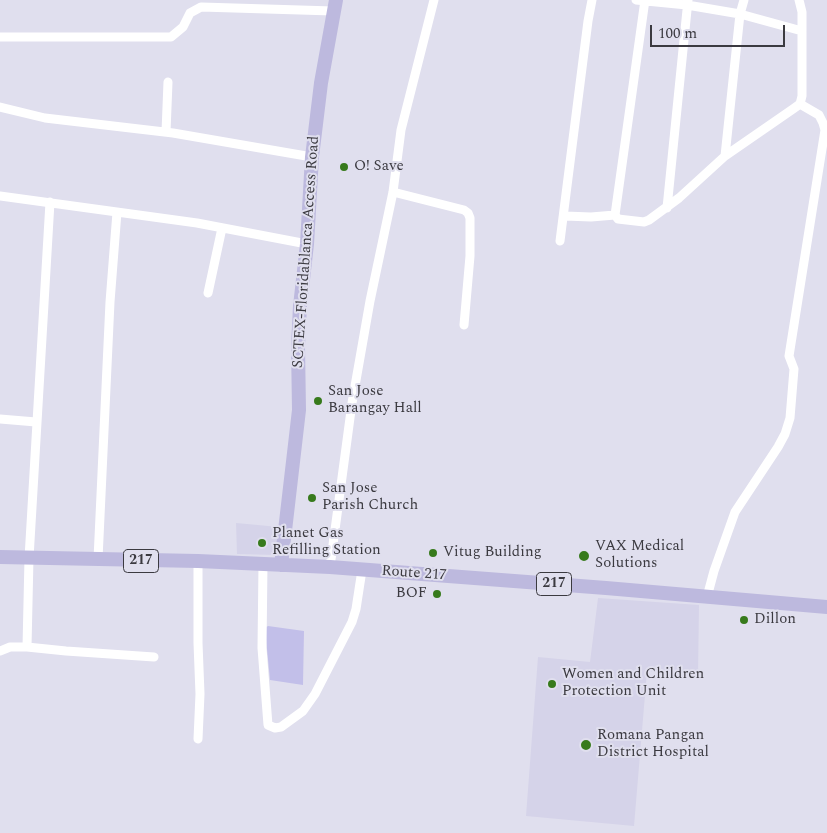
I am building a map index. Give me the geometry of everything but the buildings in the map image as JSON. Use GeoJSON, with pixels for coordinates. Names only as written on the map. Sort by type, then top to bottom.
{"type":"FeatureCollection","features":[{"type":"Feature","properties":{"kind":"main road","name":"SCTEX-Floridablanca Access Road"},"geometry":{"type":"LineString","coordinates":[[281,565],[299,410],[298,339],[307,244],[312,157],[321,83],[334,6]]}},
{"type":"Feature","properties":{"kind":"main road","name":"Route 217"},"geometry":{"type":"LineString","coordinates":[[0,557],[281,565],[827,607]]}},
{"type":"Feature","properties":{"kind":"street"},"geometry":{"type":"LineString","coordinates":[[330,568],[352,403],[370,301],[393,192],[401,130],[434,0]]}},
{"type":"Feature","properties":{"kind":"street"},"geometry":{"type":"LineString","coordinates":[[560,240],[592,0]]}},
{"type":"Feature","properties":{"kind":"street"},"geometry":{"type":"LineString","coordinates":[[799,0],[802,12],[802,31],[802,96],[800,104],[724,156],[667,208],[654,217],[644,222],[618,220],[615,215],[642,0],[687,3],[740,14],[802,31]]}},
{"type":"Feature","properties":{"kind":"street"},"geometry":{"type":"LineString","coordinates":[[724,156],[740,14],[744,0]]}},
{"type":"Feature","properties":{"kind":"street"},"geometry":{"type":"LineString","coordinates":[[667,208],[687,3]]}},
{"type":"Feature","properties":{"kind":"street"},"geometry":{"type":"LineString","coordinates":[[0,37],[170,37],[183,27],[190,13],[201,7],[334,6]]}},
{"type":"Feature","properties":{"kind":"street"},"geometry":{"type":"LineString","coordinates":[[166,132],[168,82]]}},
{"type":"Feature","properties":{"kind":"street"},"geometry":{"type":"LineString","coordinates":[[708,597],[716,563],[735,512],[778,447],[790,418],[794,369],[789,356],[824,130],[823,123],[818,115],[800,104]]}},
{"type":"Feature","properties":{"kind":"street"},"geometry":{"type":"LineString","coordinates":[[0,107],[45,118],[166,132],[312,157]]}},
{"type":"Feature","properties":{"kind":"street"},"geometry":{"type":"LineString","coordinates":[[393,192],[464,210],[468,213],[470,218],[470,256],[464,325]]}},
{"type":"Feature","properties":{"kind":"street"},"geometry":{"type":"LineString","coordinates":[[0,196],[222,228],[307,244]]}},
{"type":"Feature","properties":{"kind":"street"},"geometry":{"type":"LineString","coordinates":[[26,647],[36,422],[50,202]]}},
{"type":"Feature","properties":{"kind":"street"},"geometry":{"type":"LineString","coordinates":[[98,559],[110,302],[117,212]]}},
{"type":"Feature","properties":{"kind":"street"},"geometry":{"type":"LineString","coordinates":[[564,216],[591,217],[615,215]]}},
{"type":"Feature","properties":{"kind":"street"},"geometry":{"type":"LineString","coordinates":[[208,294],[222,228]]}},
{"type":"Feature","properties":{"kind":"street"},"geometry":{"type":"LineString","coordinates":[[0,419],[36,422]]}},
{"type":"Feature","properties":{"kind":"street"},"geometry":{"type":"LineString","coordinates":[[198,562],[200,694],[198,739]]}},
{"type":"Feature","properties":{"kind":"street"},"geometry":{"type":"LineString","coordinates":[[263,564],[262,648],[268,725],[275,728],[282,727],[303,711],[315,694],[352,622],[362,570]]}},
{"type":"Feature","properties":{"kind":"street"},"geometry":{"type":"LineString","coordinates":[[0,651],[10,647],[26,647],[66,652],[154,656]]}},
{"type":"Feature","properties":{"kind":"shaded area"},"geometry":{"type":"Polygon","coordinates":[[[236,523],[279,527],[276,555],[237,554],[236,523]]]}},
{"type":"Feature","properties":{"kind":"shaded area","name":"Romana Pangan District Hospital"},"geometry":{"type":"Polygon","coordinates":[[[598,598],[699,605],[698,675],[647,671],[634,826],[526,816],[538,657],[590,662],[598,598]]]}},
{"type":"Feature","properties":{"kind":"shaded area"},"geometry":{"type":"Polygon","coordinates":[[[268,626],[304,631],[303,685],[270,680],[265,628],[268,626]]]}},
{"type":"Feature","properties":{"kind":"place","name":"O! Save"},"geometry":{"type":"Point","coordinates":[344,167]}},
{"type":"Feature","properties":{"kind":"place","name":"San Jose Barangay Hall"},"geometry":{"type":"Point","coordinates":[318,401]}},
{"type":"Feature","properties":{"kind":"place","name":"San Jose Parish Church"},"geometry":{"type":"Point","coordinates":[312,498]}},
{"type":"Feature","properties":{"kind":"place","name":"Planet Gas Refilling Station"},"geometry":{"type":"Point","coordinates":[262,543]}},
{"type":"Feature","properties":{"kind":"place","name":"Vitug Building"},"geometry":{"type":"Point","coordinates":[433,553]}},
{"type":"Feature","properties":{"kind":"place","name":"VAX Medical Solutions"},"geometry":{"type":"Point","coordinates":[584,556]}},
{"type":"Feature","properties":{"kind":"place","name":"BOF"},"geometry":{"type":"Point","coordinates":[437,594]}},
{"type":"Feature","properties":{"kind":"place","name":"Dillon"},"geometry":{"type":"Point","coordinates":[744,620]}},
{"type":"Feature","properties":{"kind":"place","name":"Women and Children Protection Unit"},"geometry":{"type":"Point","coordinates":[552,684]}},
{"type":"Feature","properties":{"kind":"place","name":"Romana Pangan District Hospital"},"geometry":{"type":"Point","coordinates":[586,745]}}]}
